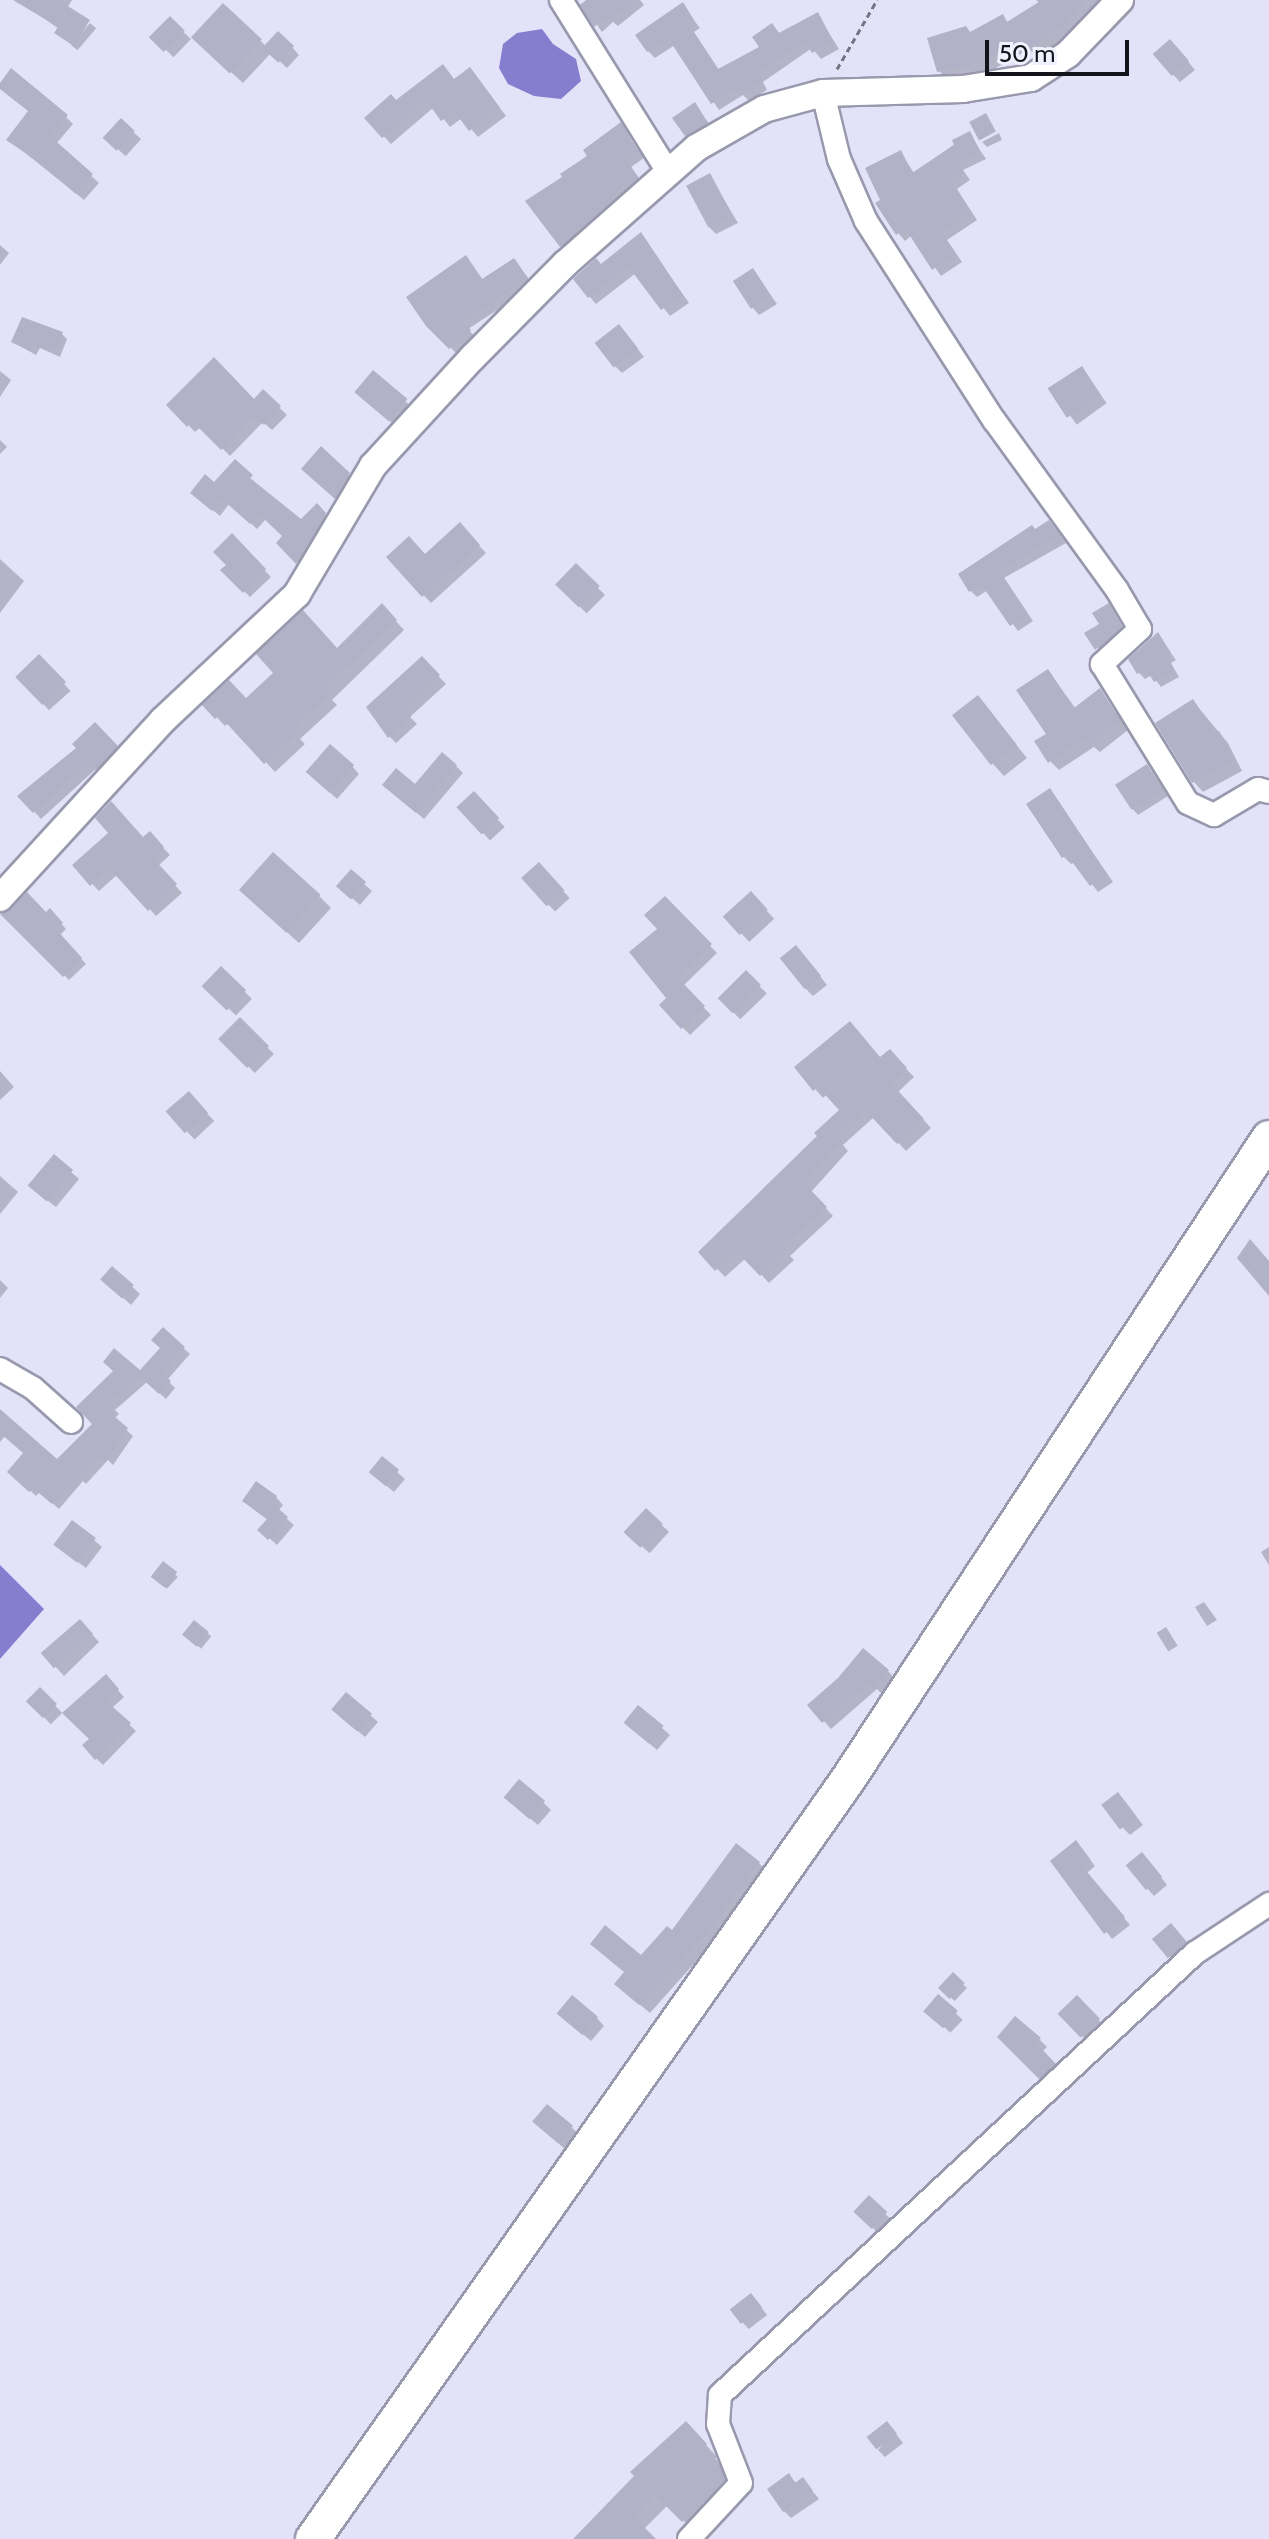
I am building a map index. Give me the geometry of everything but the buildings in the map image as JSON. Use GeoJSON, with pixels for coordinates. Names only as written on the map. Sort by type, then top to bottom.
{"type":"FeatureCollection","features":[{"type":"Feature","properties":{"kind":"main road"},"geometry":{"type":"LineString","coordinates":[[313,2539],[847,1781],[1269,1138]]}},
{"type":"Feature","properties":{"kind":"main road"},"geometry":{"type":"LineString","coordinates":[[340,2539],[865,1794],[1269,1178]]}},
{"type":"Feature","properties":{"kind":"street"},"geometry":{"type":"LineString","coordinates":[[561,0],[668,172]]}},
{"type":"Feature","properties":{"kind":"street"},"geometry":{"type":"LineString","coordinates":[[1,894],[163,720],[297,594],[373,466],[473,357],[565,264],[696,148],[764,109],[823,93],[963,89],[1031,78],[1068,54],[1120,0]]}},
{"type":"Feature","properties":{"kind":"street"},"geometry":{"type":"LineString","coordinates":[[823,93],[839,159],[866,221],[994,420],[1117,590],[1140,629],[1102,664],[1188,803],[1214,815],[1258,789],[1269,792]]}},
{"type":"Feature","properties":{"kind":"street"},"geometry":{"type":"LineString","coordinates":[[0,1369],[33,1388],[71,1422]]}},
{"type":"Feature","properties":{"kind":"street"},"geometry":{"type":"LineString","coordinates":[[689,2539],[741,2483],[718,2424],[720,2395],[1195,1953],[1269,1904]]}},
{"type":"Feature","properties":{"kind":"path"},"geometry":{"type":"LineString","coordinates":[[823,93],[877,0]]}},
{"type":"Feature","properties":{"kind":"shaded area"},"geometry":{"type":"Polygon","coordinates":[[[542,29],[553,44],[576,59],[581,81],[561,99],[534,96],[508,84],[499,68],[503,44],[517,33],[542,29]]]}},
{"type":"Feature","properties":{"kind":"shaded area"},"geometry":{"type":"Polygon","coordinates":[[[0,1565],[44,1609],[0,1659],[0,1565]]]}}]}
